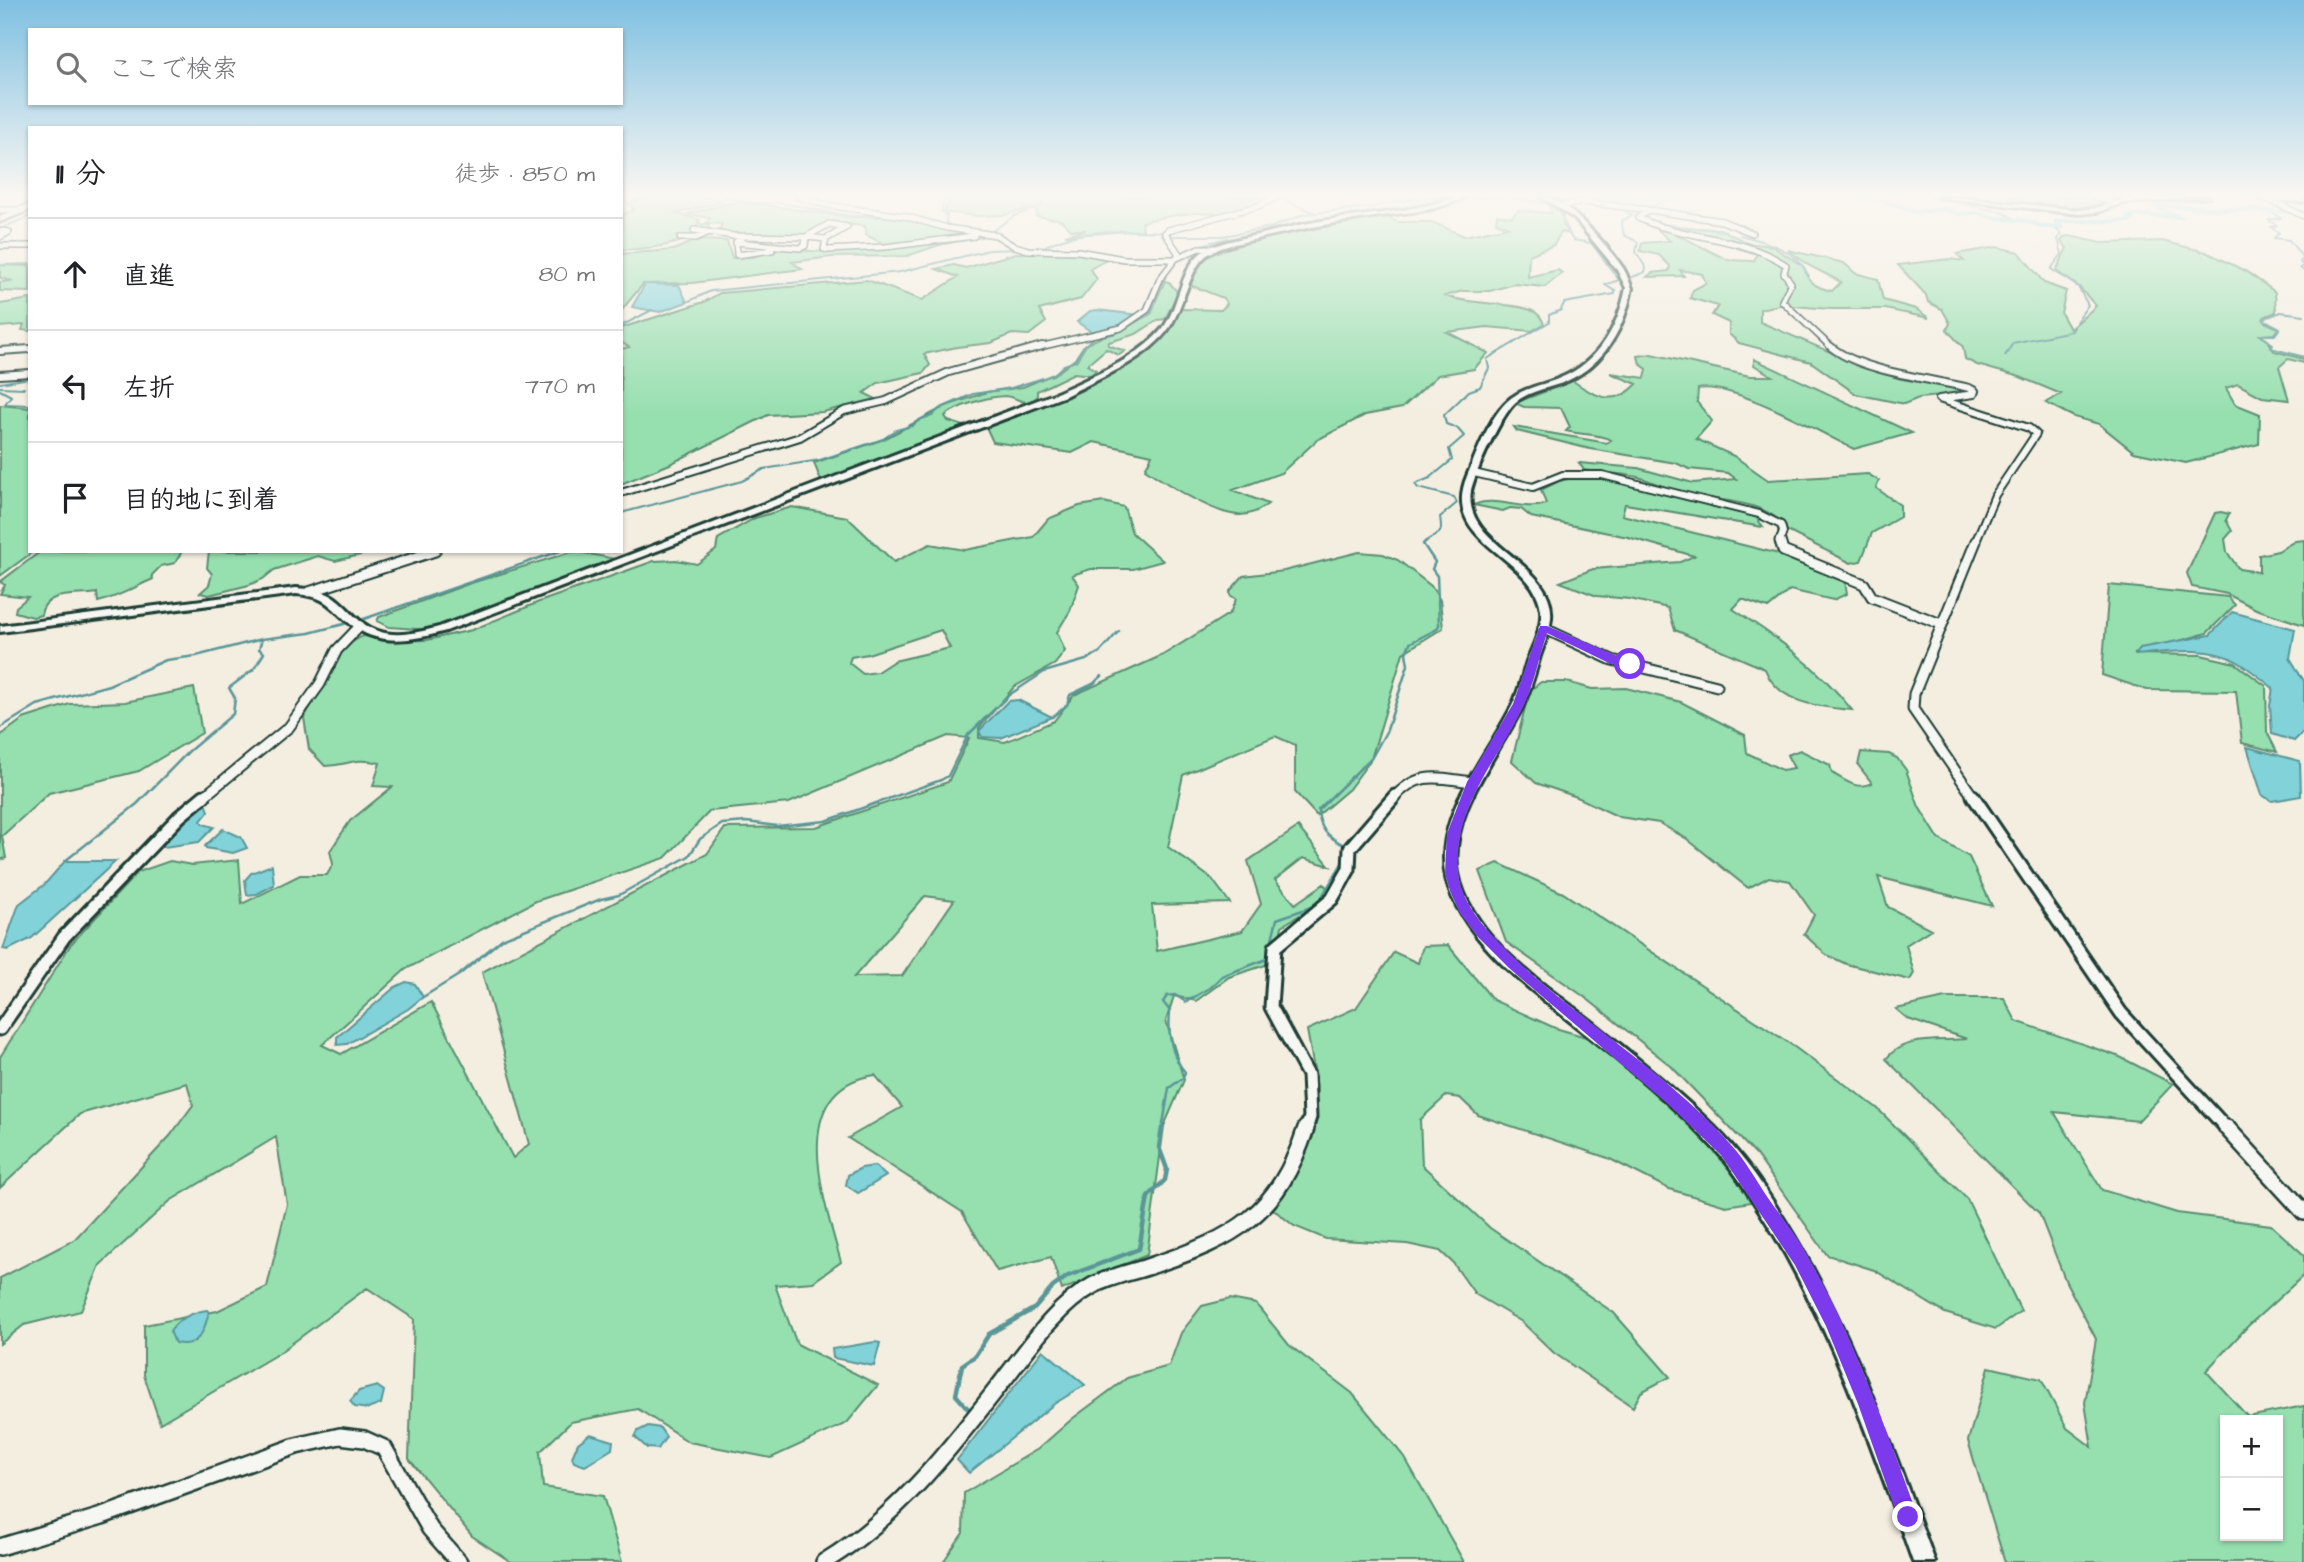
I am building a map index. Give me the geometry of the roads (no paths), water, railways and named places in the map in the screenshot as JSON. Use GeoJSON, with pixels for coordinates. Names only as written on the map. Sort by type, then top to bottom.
{"type":"FeatureCollection","features":[{"type":"Feature","properties":{"kind":"street"},"geometry":{"type":"LineString","coordinates":[[623,492],[800,437],[844,411],[886,401],[949,372],[1048,344],[1121,328],[1147,310],[1167,270]]}},
{"type":"Feature","properties":{"kind":"street"},"geometry":{"type":"LineString","coordinates":[[0,629],[161,610],[280,591],[310,592],[334,600],[360,626],[373,633],[430,633],[468,621],[1062,394],[1118,365],[1166,328],[1191,270]]}},
{"type":"Feature","properties":{"kind":"street"},"geometry":{"type":"LineString","coordinates":[[1619,270],[1628,281],[1629,294],[1620,323],[1606,344],[1572,376],[1510,402],[1492,430],[1474,472],[1466,501],[1469,513],[1477,527],[1539,587],[1546,609],[1543,628],[1519,704],[1472,782],[1453,834],[1451,873],[1465,909],[1483,934],[1513,964],[1672,1099],[1726,1150],[1801,1259],[1832,1321],[1867,1404],[1924,1562]]}},
{"type":"Feature","properties":{"kind":"street"},"geometry":{"type":"LineString","coordinates":[[1785,270],[1791,283],[1782,301],[1835,350],[1893,374],[1927,378],[1969,388],[1975,391],[1974,394],[1939,399],[2029,428],[2036,434],[1995,495],[1914,694],[1913,709],[2121,1013],[2304,1212]]}},
{"type":"Feature","properties":{"kind":"street"},"geometry":{"type":"LineString","coordinates":[[0,354],[28,349]]}},
{"type":"Feature","properties":{"kind":"street"},"geometry":{"type":"LineString","coordinates":[[0,354],[28,356]]}},
{"type":"Feature","properties":{"kind":"street"},"geometry":{"type":"LineString","coordinates":[[0,375],[28,373]]}},
{"type":"Feature","properties":{"kind":"street"},"geometry":{"type":"LineString","coordinates":[[1474,472],[1533,486],[1563,475],[1602,475],[1759,514],[1781,525],[1783,532],[1779,544],[1783,551],[1864,584],[1872,597],[1941,624]]}},
{"type":"Feature","properties":{"kind":"street"},"geometry":{"type":"LineString","coordinates":[[310,592],[325,584],[377,572],[429,553]]}},
{"type":"Feature","properties":{"kind":"street"},"geometry":{"type":"LineString","coordinates":[[0,1029],[64,936],[180,816],[289,727],[320,684],[337,650],[360,626]]}},
{"type":"Feature","properties":{"kind":"street"},"geometry":{"type":"LineString","coordinates":[[1543,628],[1612,660],[1717,686]]}},
{"type":"Feature","properties":{"kind":"street"},"geometry":{"type":"LineString","coordinates":[[824,1562],[891,1513],[939,1463],[1036,1339],[1063,1309],[1093,1285],[1191,1253],[1237,1231],[1271,1200],[1295,1162],[1310,1117],[1308,1075],[1271,1007],[1275,947],[1332,899],[1349,869],[1350,848],[1406,785],[1426,777],[1472,782]]}},
{"type":"Feature","properties":{"kind":"street"},"geometry":{"type":"LineString","coordinates":[[0,1548],[102,1516],[296,1446],[340,1436],[364,1439],[384,1448],[430,1529],[459,1562]]}},
{"type":"Feature","properties":{"kind":"water"},"geometry":{"type":"Polygon","coordinates":[[[645,284],[679,285],[687,302],[660,312],[632,307],[645,284]]]}},
{"type":"Feature","properties":{"kind":"water"},"geometry":{"type":"Polygon","coordinates":[[[1090,311],[1139,315],[1116,329],[1095,334],[1077,322],[1090,311]]]}},
{"type":"Feature","properties":{"kind":"water"},"geometry":{"type":"Polygon","coordinates":[[[2232,612],[2295,629],[2290,658],[2304,681],[2304,731],[2294,741],[2272,734],[2270,706],[2273,688],[2238,662],[2214,653],[2201,652],[2175,651],[2136,655],[2140,648],[2210,635],[2232,612]]]}},
{"type":"Feature","properties":{"kind":"water"},"geometry":{"type":"Polygon","coordinates":[[[1018,700],[1052,717],[1001,738],[982,737],[979,731],[1008,701],[1018,700]]]}},
{"type":"Feature","properties":{"kind":"water"},"geometry":{"type":"Polygon","coordinates":[[[2247,747],[2300,761],[2301,796],[2272,801],[2262,795],[2247,747]]]}},
{"type":"Feature","properties":{"kind":"water"},"geometry":{"type":"Polygon","coordinates":[[[205,801],[209,811],[201,821],[214,827],[199,842],[164,847],[159,842],[205,801]]]}},
{"type":"Feature","properties":{"kind":"water"},"geometry":{"type":"Polygon","coordinates":[[[223,829],[241,837],[247,848],[233,853],[206,848],[223,829]]]}},
{"type":"Feature","properties":{"kind":"water"},"geometry":{"type":"Polygon","coordinates":[[[65,861],[116,861],[32,938],[8,950],[3,949],[19,904],[45,884],[65,861]]]}},
{"type":"Feature","properties":{"kind":"water"},"geometry":{"type":"Polygon","coordinates":[[[272,865],[274,885],[257,894],[247,895],[245,880],[251,873],[272,865]]]}},
{"type":"Feature","properties":{"kind":"water"},"geometry":{"type":"Polygon","coordinates":[[[406,982],[415,984],[423,997],[408,1009],[347,1044],[337,1045],[337,1037],[395,987],[406,982]]]}},
{"type":"Feature","properties":{"kind":"water"},"geometry":{"type":"Polygon","coordinates":[[[875,1166],[886,1176],[858,1193],[846,1185],[848,1175],[861,1168],[875,1166]]]}},
{"type":"Feature","properties":{"kind":"water"},"geometry":{"type":"Polygon","coordinates":[[[209,1311],[200,1336],[190,1343],[175,1343],[170,1331],[173,1327],[196,1312],[209,1311]]]}},
{"type":"Feature","properties":{"kind":"water"},"geometry":{"type":"Polygon","coordinates":[[[880,1343],[874,1366],[833,1358],[832,1349],[880,1343]]]}},
{"type":"Feature","properties":{"kind":"water"},"geometry":{"type":"Polygon","coordinates":[[[1043,1350],[1085,1385],[1054,1404],[969,1473],[957,1460],[1043,1350]]]}},
{"type":"Feature","properties":{"kind":"water"},"geometry":{"type":"Polygon","coordinates":[[[377,1386],[384,1391],[381,1404],[368,1409],[355,1407],[350,1401],[359,1391],[377,1386]]]}},
{"type":"Feature","properties":{"kind":"water"},"geometry":{"type":"Polygon","coordinates":[[[648,1426],[660,1428],[666,1437],[658,1449],[647,1448],[635,1437],[638,1431],[648,1426]]]}},
{"type":"Feature","properties":{"kind":"water"},"geometry":{"type":"Polygon","coordinates":[[[590,1434],[613,1441],[612,1449],[585,1466],[574,1462],[572,1457],[578,1443],[590,1434]]]}},
{"type":"Feature","properties":{"kind":"waterway"},"geometry":{"type":"LineString","coordinates":[[687,302],[711,291],[909,270]]}},
{"type":"Feature","properties":{"kind":"waterway"},"geometry":{"type":"LineString","coordinates":[[1345,850],[1344,845],[1333,839],[1322,827],[1318,810],[1372,757],[1387,730],[1408,665],[1406,653],[1410,643],[1437,629],[1439,625],[1437,576],[1432,569],[1435,562],[1423,544],[1440,532],[1440,517],[1457,503],[1454,497],[1418,488],[1415,484],[1430,478],[1452,460],[1449,449],[1464,436],[1457,428],[1446,424],[1444,415],[1469,391],[1480,387],[1489,368],[1487,359],[1549,322],[1549,315],[1561,310],[1564,303],[1615,294],[1615,291],[1605,285],[1619,280],[1611,270]]}},
{"type":"Feature","properties":{"kind":"waterway"},"geometry":{"type":"LineString","coordinates":[[1625,280],[1646,270]]}},
{"type":"Feature","properties":{"kind":"waterway"},"geometry":{"type":"LineString","coordinates":[[1805,270],[1809,276]]}},
{"type":"Feature","properties":{"kind":"waterway"},"geometry":{"type":"LineString","coordinates":[[2052,270],[2078,287],[2088,305],[2076,322]]}},
{"type":"Feature","properties":{"kind":"waterway"},"geometry":{"type":"LineString","coordinates":[[623,512],[742,481],[764,469],[820,460],[883,439],[896,430],[912,426],[921,419],[932,416],[939,409],[973,394],[1011,388],[1053,375],[1064,365],[1076,361],[1088,342],[1095,337],[1114,334],[1152,313],[1163,279]]}},
{"type":"Feature","properties":{"kind":"waterway"},"geometry":{"type":"LineString","coordinates":[[623,325],[652,310]]}},
{"type":"Feature","properties":{"kind":"waterway"},"geometry":{"type":"LineString","coordinates":[[2304,315],[2281,312],[2263,319],[2280,328],[2275,335],[2260,335],[2273,344],[2271,348],[2304,357]]}},
{"type":"Feature","properties":{"kind":"waterway"},"geometry":{"type":"LineString","coordinates":[[2005,356],[2013,343],[2072,331],[2074,327]]}},
{"type":"Feature","properties":{"kind":"waterway"},"geometry":{"type":"LineString","coordinates":[[0,383],[28,378]]}},
{"type":"Feature","properties":{"kind":"waterway"},"geometry":{"type":"LineString","coordinates":[[0,387],[24,388]]}},
{"type":"Feature","properties":{"kind":"waterway"},"geometry":{"type":"LineString","coordinates":[[0,390],[11,396],[5,404],[28,405]]}},
{"type":"Feature","properties":{"kind":"waterway"},"geometry":{"type":"LineString","coordinates":[[358,621],[554,553]]}},
{"type":"Feature","properties":{"kind":"waterway"},"geometry":{"type":"LineString","coordinates":[[262,639],[309,633],[352,622]]}},
{"type":"Feature","properties":{"kind":"waterway"},"geometry":{"type":"LineString","coordinates":[[423,997],[459,975],[502,939],[601,899],[619,895],[689,856],[700,839],[722,824],[746,822],[777,826],[826,821],[941,780],[948,776],[968,735],[1009,695],[1044,672],[1086,660],[1100,652],[1119,631]]}},
{"type":"Feature","properties":{"kind":"waterway"},"geometry":{"type":"LineString","coordinates":[[0,728],[37,705],[109,685],[166,660],[196,656],[262,639]]}},
{"type":"Feature","properties":{"kind":"waterway"},"geometry":{"type":"LineString","coordinates":[[65,861],[137,804],[189,751],[233,714],[235,698],[229,688],[254,669],[264,653],[259,649],[262,639]]}},
{"type":"Feature","properties":{"kind":"waterway"},"geometry":{"type":"LineString","coordinates":[[1052,717],[1067,705],[1070,695],[1093,684],[1102,676]]}},
{"type":"Feature","properties":{"kind":"waterway"},"geometry":{"type":"LineString","coordinates":[[1162,1130],[1169,1088],[1183,1078],[1185,1072],[1171,1043],[1170,1011],[1163,1002],[1167,996],[1175,995],[1186,1002],[1211,987],[1222,976],[1267,959],[1277,919],[1317,905],[1344,860]]}},
{"type":"Feature","properties":{"kind":"waterway"},"geometry":{"type":"LineString","coordinates":[[971,1412],[956,1395],[962,1365],[975,1356],[989,1334],[1035,1308],[1053,1287],[1068,1276],[1139,1249],[1148,1197],[1165,1180],[1167,1169],[1159,1147],[1162,1128]]}}]}
